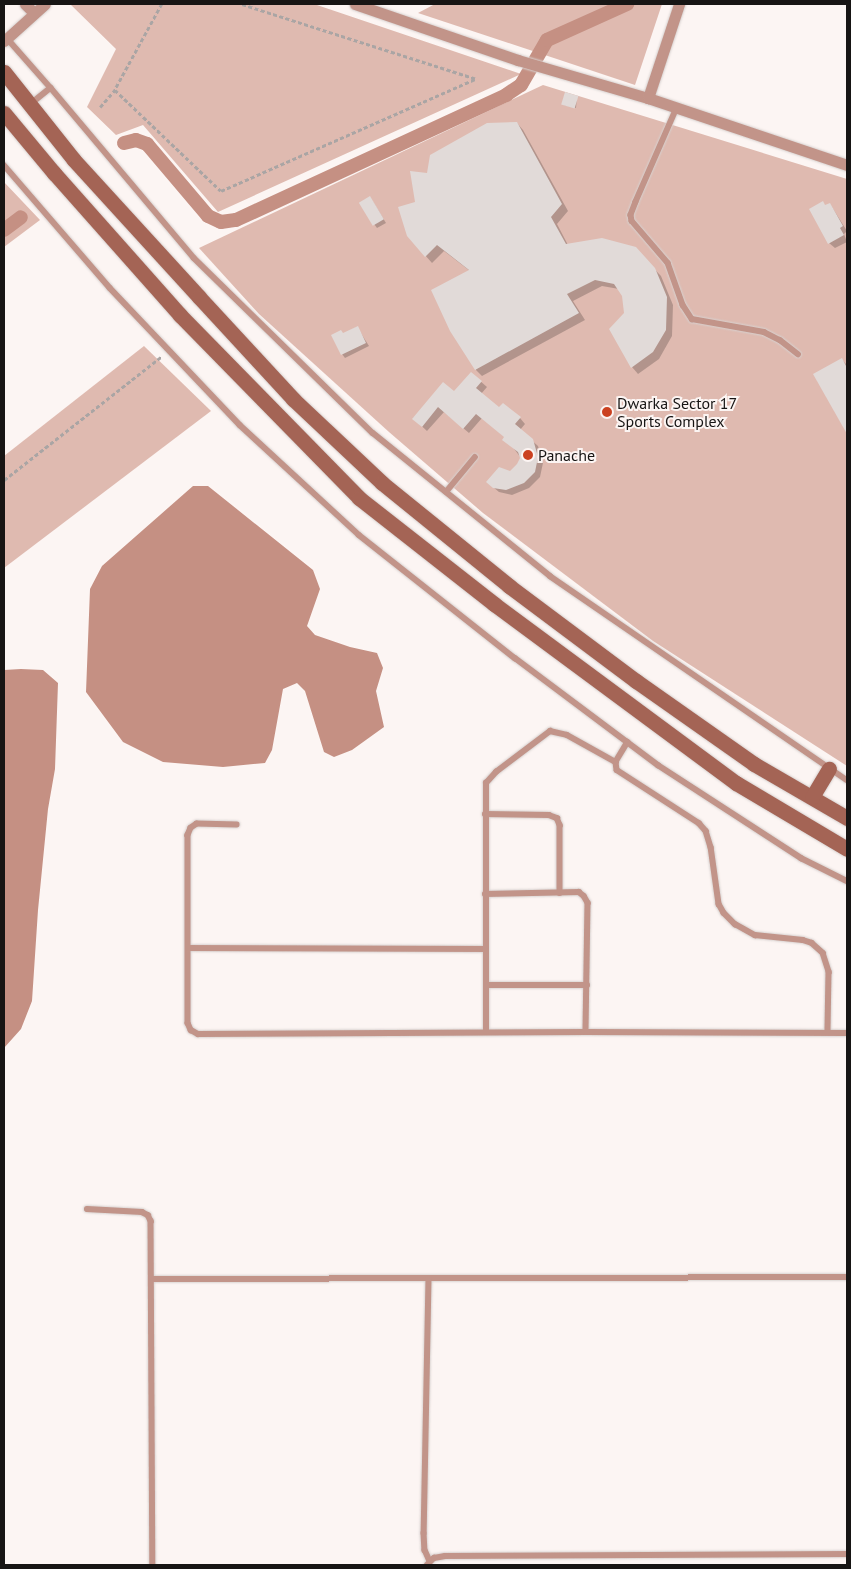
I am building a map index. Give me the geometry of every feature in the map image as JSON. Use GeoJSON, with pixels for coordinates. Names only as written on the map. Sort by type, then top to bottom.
{"type":"FeatureCollection","features":[{"type":"Feature","properties":{"kind":"main road"},"geometry":{"type":"LineString","coordinates":[[4,72],[74,160],[273,377],[382,483],[509,586],[636,680],[754,764],[847,818]]}},
{"type":"Feature","properties":{"kind":"main road"},"geometry":{"type":"LineString","coordinates":[[4,113],[54,173],[180,315],[359,498],[502,610],[736,783],[847,849]]}},
{"type":"Feature","properties":{"kind":"main road"},"geometry":{"type":"LineString","coordinates":[[812,797],[829,769]]}},
{"type":"Feature","properties":{"kind":"street"},"geometry":{"type":"LineString","coordinates":[[25,4],[34,13]]}},
{"type":"Feature","properties":{"kind":"street"},"geometry":{"type":"LineString","coordinates":[[5,38],[45,4]]}},
{"type":"Feature","properties":{"kind":"street"},"geometry":{"type":"LineString","coordinates":[[355,4],[518,60],[648,98],[847,165]]}},
{"type":"Feature","properties":{"kind":"street"},"geometry":{"type":"LineString","coordinates":[[648,98],[678,4]]}},
{"type":"Feature","properties":{"kind":"lane"},"geometry":{"type":"LineString","coordinates":[[5,38],[51,88],[194,258],[373,433],[550,576],[847,780]]}},
{"type":"Feature","properties":{"kind":"lane"},"geometry":{"type":"LineString","coordinates":[[30,105],[51,88]]}},
{"type":"Feature","properties":{"kind":"lane"},"geometry":{"type":"LineString","coordinates":[[677,108],[631,214],[632,221],[668,263],[683,305],[692,319],[764,332],[780,340],[798,354]]}},
{"type":"Feature","properties":{"kind":"lane"},"geometry":{"type":"LineString","coordinates":[[4,165],[110,288],[240,425],[359,535],[515,658],[658,764],[801,858],[847,882]]}},
{"type":"Feature","properties":{"kind":"lane"},"geometry":{"type":"LineString","coordinates":[[446,492],[475,457]]}},
{"type":"Feature","properties":{"kind":"lane"},"geometry":{"type":"LineString","coordinates":[[486,1032],[485,789],[490,778],[545,732],[550,730],[567,735],[616,762]]}},
{"type":"Feature","properties":{"kind":"lane"},"geometry":{"type":"LineString","coordinates":[[628,742],[616,762],[617,770],[703,827],[711,847],[719,904],[724,913],[735,924],[756,935],[812,943],[824,953],[829,972],[828,1032]]}},
{"type":"Feature","properties":{"kind":"lane"},"geometry":{"type":"LineString","coordinates":[[485,814],[549,815],[557,818],[560,825],[560,893]]}},
{"type":"Feature","properties":{"kind":"lane"},"geometry":{"type":"LineString","coordinates":[[237,825],[197,824],[191,828],[188,835],[188,1023],[191,1030],[198,1034],[486,1032],[847,1033]]}},
{"type":"Feature","properties":{"kind":"lane"},"geometry":{"type":"LineString","coordinates":[[486,894],[579,892],[584,896],[588,902],[586,1032]]}},
{"type":"Feature","properties":{"kind":"lane"},"geometry":{"type":"LineString","coordinates":[[188,948],[486,949]]}},
{"type":"Feature","properties":{"kind":"lane"},"geometry":{"type":"LineString","coordinates":[[486,985],[586,985]]}},
{"type":"Feature","properties":{"kind":"lane"},"geometry":{"type":"LineString","coordinates":[[87,1209],[142,1212],[148,1215],[152,1228],[153,1565]]}},
{"type":"Feature","properties":{"kind":"lane"},"geometry":{"type":"LineString","coordinates":[[152,1280],[847,1277]]}},
{"type":"Feature","properties":{"kind":"lane"},"geometry":{"type":"LineString","coordinates":[[429,1280],[424,1533],[428,1563],[452,1556],[847,1554]]}},
{"type":"Feature","properties":{"kind":"path"},"geometry":{"type":"LineString","coordinates":[[100,107],[115,90],[162,4]]}},
{"type":"Feature","properties":{"kind":"path"},"geometry":{"type":"LineString","coordinates":[[115,90],[221,191],[475,79],[240,4]]}},
{"type":"Feature","properties":{"kind":"path"},"geometry":{"type":"LineString","coordinates":[[4,480],[170,350]]}},
{"type":"Feature","properties":{"kind":"shaded area"},"geometry":{"type":"Polygon","coordinates":[[[70,4],[314,4],[521,74],[218,212],[143,125],[116,135],[87,107],[116,49],[70,4]]]}},
{"type":"Feature","properties":{"kind":"shaded area"},"geometry":{"type":"Polygon","coordinates":[[[435,4],[662,4],[635,85],[418,13],[435,4]]]}},
{"type":"Feature","properties":{"kind":"shaded area","name":"Dwarka Sector 17 Sports Complex"},"geometry":{"type":"Polygon","coordinates":[[[543,85],[847,179],[847,766],[653,641],[483,513],[389,432],[259,314],[199,248],[543,85]]]}},
{"type":"Feature","properties":{"kind":"shaded area"},"geometry":{"type":"Polygon","coordinates":[[[4,182],[40,220],[4,247],[4,182]]]}},
{"type":"Feature","properties":{"kind":"shaded area"},"geometry":{"type":"Polygon","coordinates":[[[144,346],[211,411],[4,568],[4,456],[144,346]]]}},
{"type":"Feature","properties":{"kind":"shaded area"},"geometry":{"type":"Polygon","coordinates":[[[193,486],[208,486],[313,570],[320,589],[307,626],[315,635],[350,647],[377,653],[383,668],[376,691],[384,727],[352,750],[334,757],[324,752],[305,691],[297,683],[283,689],[272,750],[265,763],[223,767],[163,762],[123,742],[86,692],[90,589],[102,566],[193,486]]]}},
{"type":"Feature","properties":{"kind":"shaded area"},"geometry":{"type":"Polygon","coordinates":[[[4,670],[43,670],[58,683],[55,769],[48,809],[38,910],[32,1001],[21,1029],[4,1048],[4,670]]]}},
{"type":"Feature","properties":{"kind":"building"},"geometry":{"type":"Polygon","coordinates":[[[565,92],[578,96],[575,109],[561,104],[565,92]]]}},
{"type":"Feature","properties":{"kind":"building"},"geometry":{"type":"Polygon","coordinates":[[[517,122],[562,204],[551,217],[566,244],[602,238],[636,247],[655,268],[667,297],[666,330],[653,352],[631,368],[609,329],[624,313],[622,296],[614,284],[595,280],[567,294],[579,313],[475,370],[450,331],[431,290],[469,270],[437,245],[425,257],[407,236],[398,207],[415,202],[410,171],[427,173],[430,155],[487,123],[517,122]]]}},
{"type":"Feature","properties":{"kind":"building"},"geometry":{"type":"Polygon","coordinates":[[[370,196],[384,219],[373,226],[359,203],[370,196]]]}},
{"type":"Feature","properties":{"kind":"building"},"geometry":{"type":"Polygon","coordinates":[[[823,201],[825,205],[830,203],[843,226],[840,228],[844,235],[828,244],[809,209],[823,201]]]}},
{"type":"Feature","properties":{"kind":"building"},"geometry":{"type":"Polygon","coordinates":[[[358,326],[366,343],[341,355],[331,335],[341,330],[343,333],[358,326]]]}},
{"type":"Feature","properties":{"kind":"building"},"geometry":{"type":"Polygon","coordinates":[[[842,358],[847,368],[847,434],[813,374],[842,358]]]}},
{"type":"Feature","properties":{"kind":"building"},"geometry":{"type":"Polygon","coordinates":[[[471,372],[482,381],[476,388],[499,407],[503,403],[521,417],[515,424],[533,439],[538,457],[535,472],[524,483],[506,490],[493,488],[486,482],[499,467],[510,471],[520,458],[518,452],[502,440],[504,437],[476,414],[463,429],[438,407],[422,427],[412,419],[443,382],[454,391],[471,372]]]}},
{"type":"Feature","properties":{"kind":"waterway"},"geometry":{"type":"LineString","coordinates":[[124,143],[136,140],[147,144],[208,216],[221,222],[236,220],[506,95],[521,85],[547,40],[627,4]]}},
{"type":"Feature","properties":{"kind":"waterway"},"geometry":{"type":"LineString","coordinates":[[4,230],[21,217]]}},
{"type":"Feature","properties":{"kind":"place","name":"Dwarka Sector 17 Sports Complex"},"geometry":{"type":"Point","coordinates":[607,412]}},
{"type":"Feature","properties":{"kind":"place","name":"Panache"},"geometry":{"type":"Point","coordinates":[528,455]}}]}
